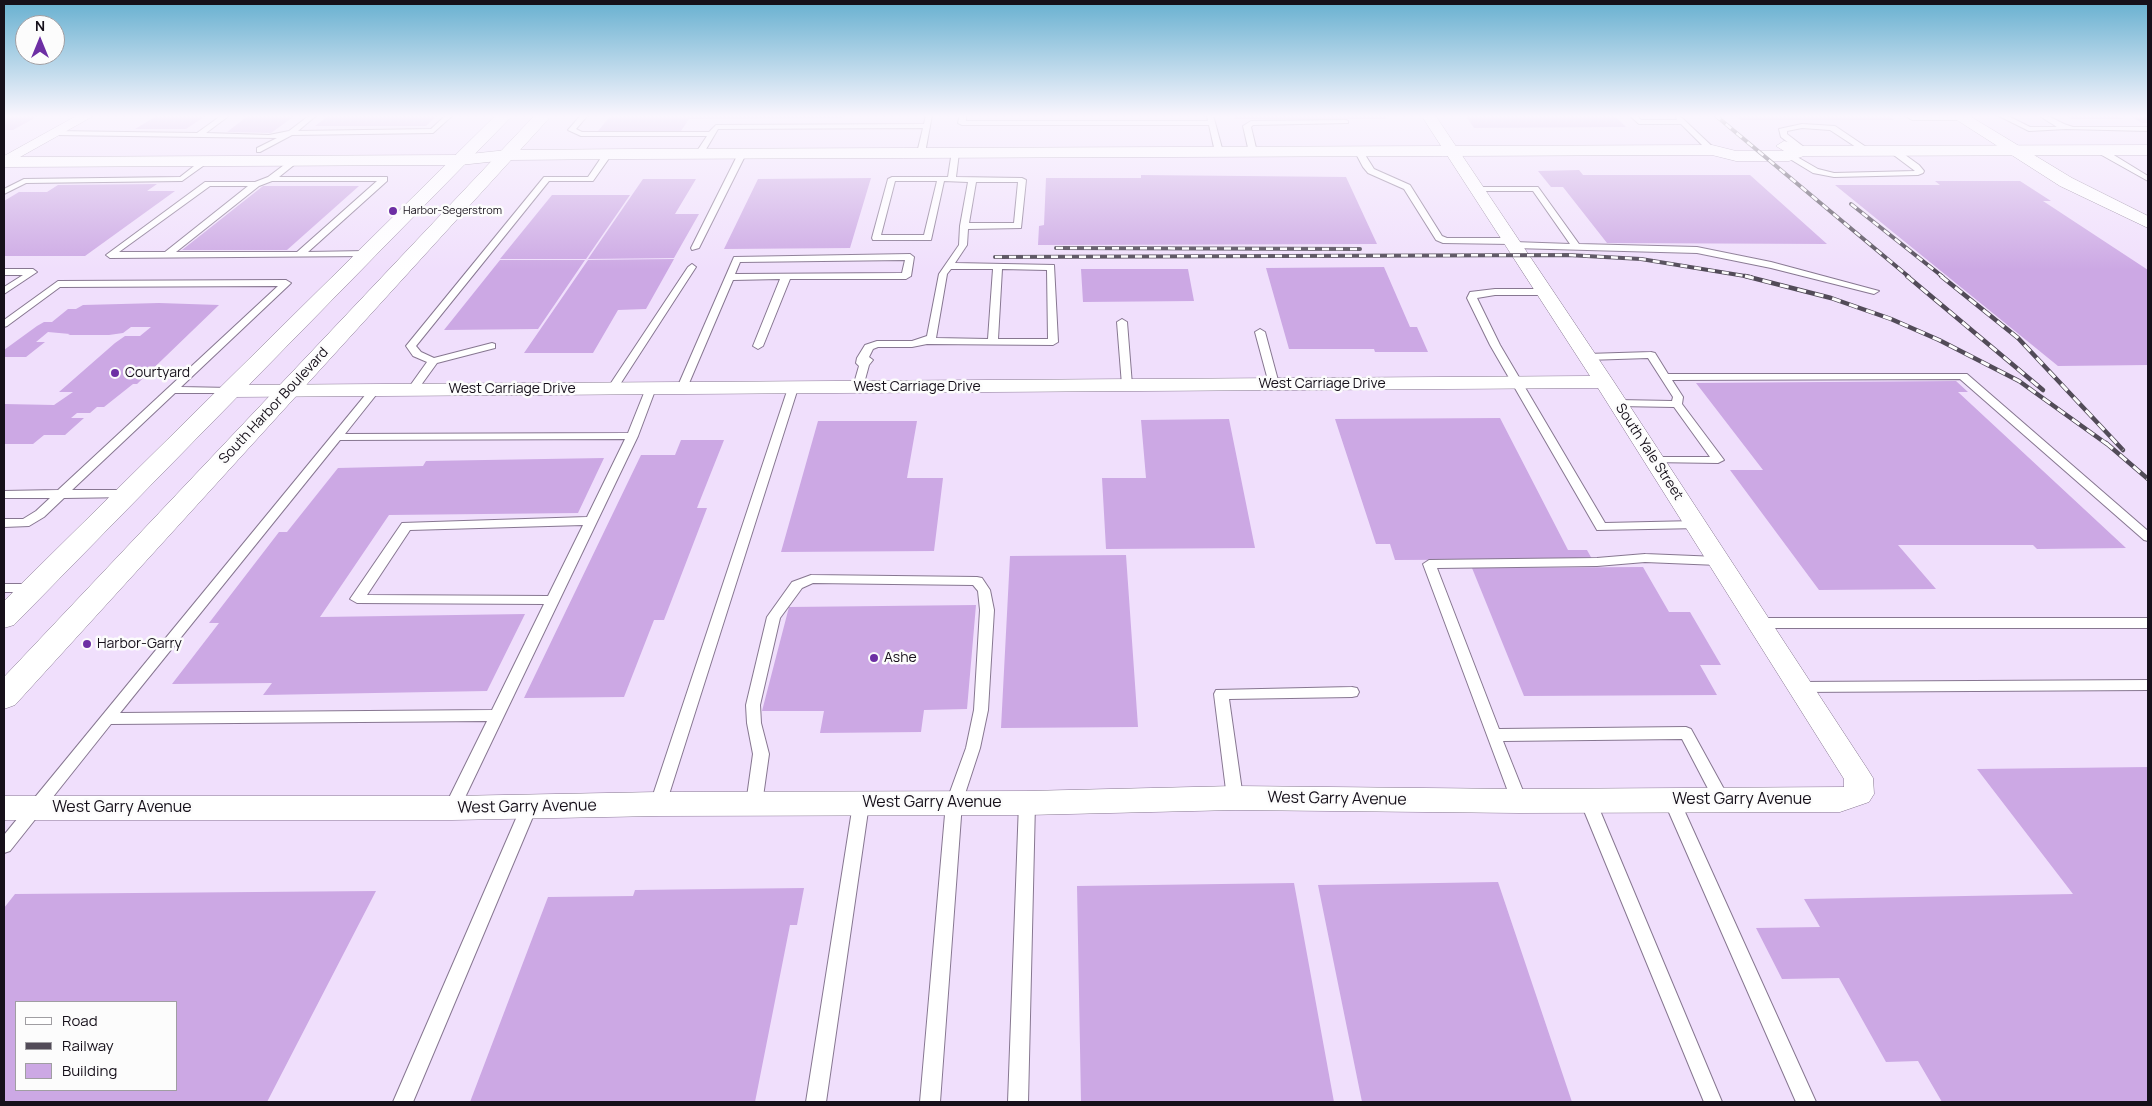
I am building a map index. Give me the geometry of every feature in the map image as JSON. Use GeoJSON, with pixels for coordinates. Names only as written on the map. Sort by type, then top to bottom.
{"type":"FeatureCollection","features":[{"type":"Feature","properties":{"kind":"main road"},"geometry":{"type":"LineString","coordinates":[[4,618],[453,167]]}},
{"type":"Feature","properties":{"kind":"main road","name":"South Harbor Boulevard"},"geometry":{"type":"LineString","coordinates":[[4,696],[496,167]]}},
{"type":"Feature","properties":{"kind":"main road"},"geometry":{"type":"LineString","coordinates":[[2042,167],[2089,195],[2148,223]]}},
{"type":"Feature","properties":{"kind":"street","name":"South Yale Street"},"geometry":{"type":"LineString","coordinates":[[1461,167],[1618,403],[1858,778],[1859,794]]}},
{"type":"Feature","properties":{"kind":"street","name":"West Carriage Drive"},"geometry":{"type":"LineString","coordinates":[[230,391],[1604,382]]}},
{"type":"Feature","properties":{"kind":"street","name":"West Garry Avenue"},"geometry":{"type":"LineString","coordinates":[[4,808],[452,808],[658,804],[1027,803],[1235,798],[1519,801],[1840,800],[1859,794]]}},
{"type":"Feature","properties":{"kind":"lane"},"geometry":{"type":"LineString","coordinates":[[4,192],[24,181],[182,179],[199,167]]}},
{"type":"Feature","properties":{"kind":"lane"},"geometry":{"type":"LineString","coordinates":[[271,179],[287,167]]}},
{"type":"Feature","properties":{"kind":"lane"},"geometry":{"type":"LineString","coordinates":[[492,346],[433,361],[417,354],[411,346],[547,179],[590,179],[599,167]]}},
{"type":"Feature","properties":{"kind":"lane"},"geometry":{"type":"LineString","coordinates":[[695,248],[736,167]]}},
{"type":"Feature","properties":{"kind":"lane"},"geometry":{"type":"LineString","coordinates":[[952,179],[953,167]]}},
{"type":"Feature","properties":{"kind":"lane"},"geometry":{"type":"LineString","coordinates":[[1366,167],[1371,171],[1407,187],[1438,238],[1446,241],[1697,250],[1771,265],[1874,291]]}},
{"type":"Feature","properties":{"kind":"lane"},"geometry":{"type":"LineString","coordinates":[[1812,167],[1816,171],[1834,175],[1918,173],[1920,171],[1915,167]]}},
{"type":"Feature","properties":{"kind":"lane"},"geometry":{"type":"LineString","coordinates":[[2128,167],[2148,179]]}},
{"type":"Feature","properties":{"kind":"lane"},"geometry":{"type":"LineString","coordinates":[[300,254],[384,179],[271,179],[256,184],[208,184],[110,255],[366,254]]}},
{"type":"Feature","properties":{"kind":"lane"},"geometry":{"type":"LineString","coordinates":[[941,179],[928,238],[876,238],[892,179],[941,179],[952,179],[1022,180],[1018,226],[964,226]]}},
{"type":"Feature","properties":{"kind":"lane"},"geometry":{"type":"LineString","coordinates":[[927,341],[932,337],[943,274],[963,246],[964,226],[972,180]]}},
{"type":"Feature","properties":{"kind":"lane"},"geometry":{"type":"LineString","coordinates":[[167,255],[256,184]]}},
{"type":"Feature","properties":{"kind":"lane"},"geometry":{"type":"LineString","coordinates":[[1476,189],[1535,189],[1575,245]]}},
{"type":"Feature","properties":{"kind":"lane"},"geometry":{"type":"LineString","coordinates":[[730,277],[906,276],[917,238]]}},
{"type":"Feature","properties":{"kind":"lane"},"geometry":{"type":"LineString","coordinates":[[682,388],[738,259],[910,258]]}},
{"type":"Feature","properties":{"kind":"lane"},"geometry":{"type":"LineString","coordinates":[[612,389],[692,266]]}},
{"type":"Feature","properties":{"kind":"lane"},"geometry":{"type":"LineString","coordinates":[[858,387],[869,347],[876,344],[912,344],[927,341],[1053,342],[1050,267],[948,266]]}},
{"type":"Feature","properties":{"kind":"lane"},"geometry":{"type":"LineString","coordinates":[[993,342],[998,267]]}},
{"type":"Feature","properties":{"kind":"lane"},"geometry":{"type":"LineString","coordinates":[[4,272],[32,272],[4,292]]}},
{"type":"Feature","properties":{"kind":"lane"},"geometry":{"type":"LineString","coordinates":[[758,346],[786,276]]}},
{"type":"Feature","properties":{"kind":"lane"},"geometry":{"type":"LineString","coordinates":[[4,324],[58,284],[286,283],[40,514],[26,523],[4,523]]}},
{"type":"Feature","properties":{"kind":"lane"},"geometry":{"type":"LineString","coordinates":[[1544,292],[1495,292],[1474,294],[1472,298],[1517,383],[1601,527],[1696,526]]}},
{"type":"Feature","properties":{"kind":"lane"},"geometry":{"type":"LineString","coordinates":[[1122,322],[1127,385]]}},
{"type":"Feature","properties":{"kind":"lane"},"geometry":{"type":"LineString","coordinates":[[1260,332],[1274,384]]}},
{"type":"Feature","properties":{"kind":"lane"},"geometry":{"type":"LineString","coordinates":[[1587,356],[1652,355],[1678,397],[1677,404],[1718,460],[1654,460]]}},
{"type":"Feature","properties":{"kind":"lane"},"geometry":{"type":"LineString","coordinates":[[412,390],[433,361]]}},
{"type":"Feature","properties":{"kind":"lane"},"geometry":{"type":"LineString","coordinates":[[1666,377],[1963,376],[2148,537]]}},
{"type":"Feature","properties":{"kind":"lane"},"geometry":{"type":"LineString","coordinates":[[452,808],[632,436],[651,388]]}},
{"type":"Feature","properties":{"kind":"lane"},"geometry":{"type":"LineString","coordinates":[[658,804],[793,388]]}},
{"type":"Feature","properties":{"kind":"lane"},"geometry":{"type":"LineString","coordinates":[[172,390],[230,391]]}},
{"type":"Feature","properties":{"kind":"lane"},"geometry":{"type":"LineString","coordinates":[[4,846],[338,438],[375,390]]}},
{"type":"Feature","properties":{"kind":"lane"},"geometry":{"type":"LineString","coordinates":[[1618,403],[1677,404]]}},
{"type":"Feature","properties":{"kind":"lane"},"geometry":{"type":"LineString","coordinates":[[338,438],[632,436]]}},
{"type":"Feature","properties":{"kind":"lane"},"geometry":{"type":"LineString","coordinates":[[4,494],[127,494]]}},
{"type":"Feature","properties":{"kind":"lane"},"geometry":{"type":"LineString","coordinates":[[552,600],[357,599],[406,526],[590,522]]}},
{"type":"Feature","properties":{"kind":"lane"},"geometry":{"type":"LineString","coordinates":[[1519,801],[1430,564],[1597,562],[1645,558],[1718,561]]}},
{"type":"Feature","properties":{"kind":"lane"},"geometry":{"type":"LineString","coordinates":[[754,804],[761,754],[754,723],[753,705],[774,617],[797,585],[811,579],[977,581],[984,590],[987,626],[981,710],[973,748],[954,803],[930,1102]]}},
{"type":"Feature","properties":{"kind":"lane"},"geometry":{"type":"LineString","coordinates":[[4,588],[33,588]]}},
{"type":"Feature","properties":{"kind":"lane"},"geometry":{"type":"LineString","coordinates":[[1758,623],[2148,623]]}},
{"type":"Feature","properties":{"kind":"lane"},"geometry":{"type":"LineString","coordinates":[[1798,686],[2148,686]]}},
{"type":"Feature","properties":{"kind":"lane"},"geometry":{"type":"LineString","coordinates":[[1235,798],[1221,694],[1352,692]]}},
{"type":"Feature","properties":{"kind":"lane"},"geometry":{"type":"LineString","coordinates":[[109,719],[497,715]]}},
{"type":"Feature","properties":{"kind":"lane"},"geometry":{"type":"LineString","coordinates":[[1494,735],[1686,733],[1722,800]]}},
{"type":"Feature","properties":{"kind":"lane"},"geometry":{"type":"LineString","coordinates":[[1588,800],[1713,1101]]}},
{"type":"Feature","properties":{"kind":"lane"},"geometry":{"type":"LineString","coordinates":[[1672,800],[1806,1102]]}},
{"type":"Feature","properties":{"kind":"lane"},"geometry":{"type":"LineString","coordinates":[[1018,1102],[1027,803]]}},
{"type":"Feature","properties":{"kind":"lane"},"geometry":{"type":"LineString","coordinates":[[816,1102],[861,804]]}},
{"type":"Feature","properties":{"kind":"lane"},"geometry":{"type":"LineString","coordinates":[[403,1102],[529,807]]}},
{"type":"Feature","properties":{"kind":"shaded area"},"geometry":{"type":"Polygon","coordinates":[[[4,167],[2148,167],[2148,1102],[4,1102],[4,167]]]}},
{"type":"Feature","properties":{"kind":"building"},"geometry":{"type":"Polygon","coordinates":[[[1579,170],[1583,175],[1750,175],[1827,244],[1607,243],[1563,187],[1551,187],[1538,171],[1579,170]]]}},
{"type":"Feature","properties":{"kind":"building"},"geometry":{"type":"Polygon","coordinates":[[[1141,175],[1346,177],[1377,244],[1038,245],[1039,226],[1044,225],[1046,178],[1141,178],[1141,175]]]}},
{"type":"Feature","properties":{"kind":"building"},"geometry":{"type":"Polygon","coordinates":[[[871,178],[850,248],[724,249],[758,179],[871,178]]]}},
{"type":"Feature","properties":{"kind":"building"},"geometry":{"type":"Polygon","coordinates":[[[643,179],[696,179],[675,214],[699,214],[674,258],[588,259],[643,179]]]}},
{"type":"Feature","properties":{"kind":"building"},"geometry":{"type":"Polygon","coordinates":[[[1935,181],[2020,181],[2051,201],[2043,201],[2148,270],[2148,365],[2058,366],[1835,185],[1940,185],[1935,181]]]}},
{"type":"Feature","properties":{"kind":"building"},"geometry":{"type":"Polygon","coordinates":[[[157,184],[147,191],[175,191],[85,256],[4,256],[4,201],[19,192],[47,192],[58,185],[157,184]]]}},
{"type":"Feature","properties":{"kind":"building"},"geometry":{"type":"Polygon","coordinates":[[[263,186],[359,186],[287,250],[182,250],[263,186]]]}},
{"type":"Feature","properties":{"kind":"building"},"geometry":{"type":"Polygon","coordinates":[[[552,195],[630,195],[586,259],[500,259],[552,195]]]}},
{"type":"Feature","properties":{"kind":"building"},"geometry":{"type":"Polygon","coordinates":[[[674,259],[646,309],[618,310],[593,353],[524,353],[588,260],[674,259]]]}},
{"type":"Feature","properties":{"kind":"building"},"geometry":{"type":"Polygon","coordinates":[[[500,260],[585,260],[538,329],[444,330],[500,260]]]}},
{"type":"Feature","properties":{"kind":"building"},"geometry":{"type":"Polygon","coordinates":[[[1384,267],[1410,327],[1417,327],[1428,352],[1375,352],[1374,349],[1289,349],[1266,268],[1384,267]]]}},
{"type":"Feature","properties":{"kind":"building"},"geometry":{"type":"Polygon","coordinates":[[[1081,269],[1188,269],[1194,301],[1083,302],[1081,269]]]}},
{"type":"Feature","properties":{"kind":"building","name":"Courtyard"},"geometry":{"type":"Polygon","coordinates":[[[159,303],[219,305],[137,384],[133,384],[104,407],[97,407],[90,413],[77,413],[71,418],[84,418],[65,435],[44,435],[33,444],[4,444],[4,404],[54,405],[73,392],[59,392],[115,343],[125,336],[140,336],[151,327],[131,327],[123,333],[109,335],[68,335],[70,334],[48,332],[36,342],[45,342],[26,357],[4,357],[4,350],[37,326],[44,322],[52,322],[68,309],[76,309],[83,305],[159,303]]]}},
{"type":"Feature","properties":{"kind":"building"},"geometry":{"type":"Polygon","coordinates":[[[1956,381],[1968,392],[1958,392],[2126,548],[2037,549],[2033,545],[1898,545],[1936,589],[1819,590],[1730,470],[1763,470],[1696,383],[1956,381]]]}},
{"type":"Feature","properties":{"kind":"building"},"geometry":{"type":"Polygon","coordinates":[[[1500,418],[1568,550],[1587,550],[1592,559],[1395,560],[1390,544],[1376,544],[1335,419],[1500,418]]]}},
{"type":"Feature","properties":{"kind":"building"},"geometry":{"type":"Polygon","coordinates":[[[1229,419],[1255,548],[1106,549],[1102,478],[1146,478],[1141,420],[1229,419]]]}},
{"type":"Feature","properties":{"kind":"building"},"geometry":{"type":"Polygon","coordinates":[[[818,421],[917,421],[907,478],[943,478],[934,551],[781,552],[818,421]]]}},
{"type":"Feature","properties":{"kind":"building"},"geometry":{"type":"Polygon","coordinates":[[[681,440],[724,440],[697,508],[707,508],[664,620],[654,620],[624,697],[524,698],[641,455],[675,455],[681,440]]]}},
{"type":"Feature","properties":{"kind":"building"},"geometry":{"type":"Polygon","coordinates":[[[604,458],[578,513],[389,515],[320,617],[525,614],[487,691],[263,695],[272,683],[172,684],[219,623],[209,623],[279,532],[287,532],[338,468],[423,466],[426,461],[604,458]]]}},
{"type":"Feature","properties":{"kind":"building"},"geometry":{"type":"Polygon","coordinates":[[[1126,555],[1138,727],[1001,728],[1010,556],[1126,555]]]}},
{"type":"Feature","properties":{"kind":"building"},"geometry":{"type":"Polygon","coordinates":[[[1643,567],[1669,612],[1690,612],[1721,665],[1700,665],[1717,695],[1524,696],[1472,568],[1643,567]]]}},
{"type":"Feature","properties":{"kind":"building","name":"Ashe"},"geometry":{"type":"Polygon","coordinates":[[[976,605],[967,709],[924,710],[921,732],[820,733],[824,711],[762,711],[789,607],[976,605]]]}},
{"type":"Feature","properties":{"kind":"building"},"geometry":{"type":"Polygon","coordinates":[[[2148,767],[2148,1102],[1942,1102],[1918,1061],[1886,1062],[1839,978],[1782,979],[1756,928],[1820,927],[1804,899],[2073,894],[1977,769],[2148,767]]]}},
{"type":"Feature","properties":{"kind":"building"},"geometry":{"type":"Polygon","coordinates":[[[1498,882],[1572,1102],[1362,1102],[1318,885],[1498,882]]]}},
{"type":"Feature","properties":{"kind":"building"},"geometry":{"type":"Polygon","coordinates":[[[1294,883],[1334,1102],[1081,1102],[1077,886],[1294,883]]]}},
{"type":"Feature","properties":{"kind":"building"},"geometry":{"type":"Polygon","coordinates":[[[804,888],[797,925],[790,925],[755,1102],[470,1102],[548,897],[633,896],[635,890],[804,888]]]}},
{"type":"Feature","properties":{"kind":"building"},"geometry":{"type":"Polygon","coordinates":[[[376,891],[267,1102],[4,1102],[4,908],[15,894],[376,891]]]}},
{"type":"Feature","properties":{"kind":"railway"},"geometry":{"type":"LineString","coordinates":[[1777,167],[1909,277]]}},
{"type":"Feature","properties":{"kind":"railway"},"geometry":{"type":"LineString","coordinates":[[1851,204],[1943,277]]}},
{"type":"Feature","properties":{"kind":"railway"},"geometry":{"type":"LineString","coordinates":[[1056,248],[1360,249]]}},
{"type":"Feature","properties":{"kind":"railway"},"geometry":{"type":"LineString","coordinates":[[995,257],[1568,255],[1641,259],[1745,276]]}},
{"type":"Feature","properties":{"kind":"railway"},"geometry":{"type":"LineString","coordinates":[[1745,276],[1751,277]]}},
{"type":"Feature","properties":{"kind":"railway"},"geometry":{"type":"LineString","coordinates":[[1745,276],[1831,298],[1891,319],[1939,340],[2019,381],[2109,446]]}},
{"type":"Feature","properties":{"kind":"railway"},"geometry":{"type":"LineString","coordinates":[[1907,276],[2043,390]]}},
{"type":"Feature","properties":{"kind":"railway"},"geometry":{"type":"LineString","coordinates":[[1941,276],[2018,338],[2123,450]]}},
{"type":"Feature","properties":{"kind":"railway"},"geometry":{"type":"LineString","coordinates":[[2109,446],[2148,479]]}},
{"type":"Feature","properties":{"kind":"place","name":"Harbor-Segerstrom"},"geometry":{"type":"Point","coordinates":[393,211]}},
{"type":"Feature","properties":{"kind":"place","name":"Courtyard"},"geometry":{"type":"Point","coordinates":[115,373]}},
{"type":"Feature","properties":{"kind":"place","name":"Harbor-Garry"},"geometry":{"type":"Point","coordinates":[87,644]}},
{"type":"Feature","properties":{"kind":"place","name":"Ashe"},"geometry":{"type":"Point","coordinates":[874,658]}}]}
